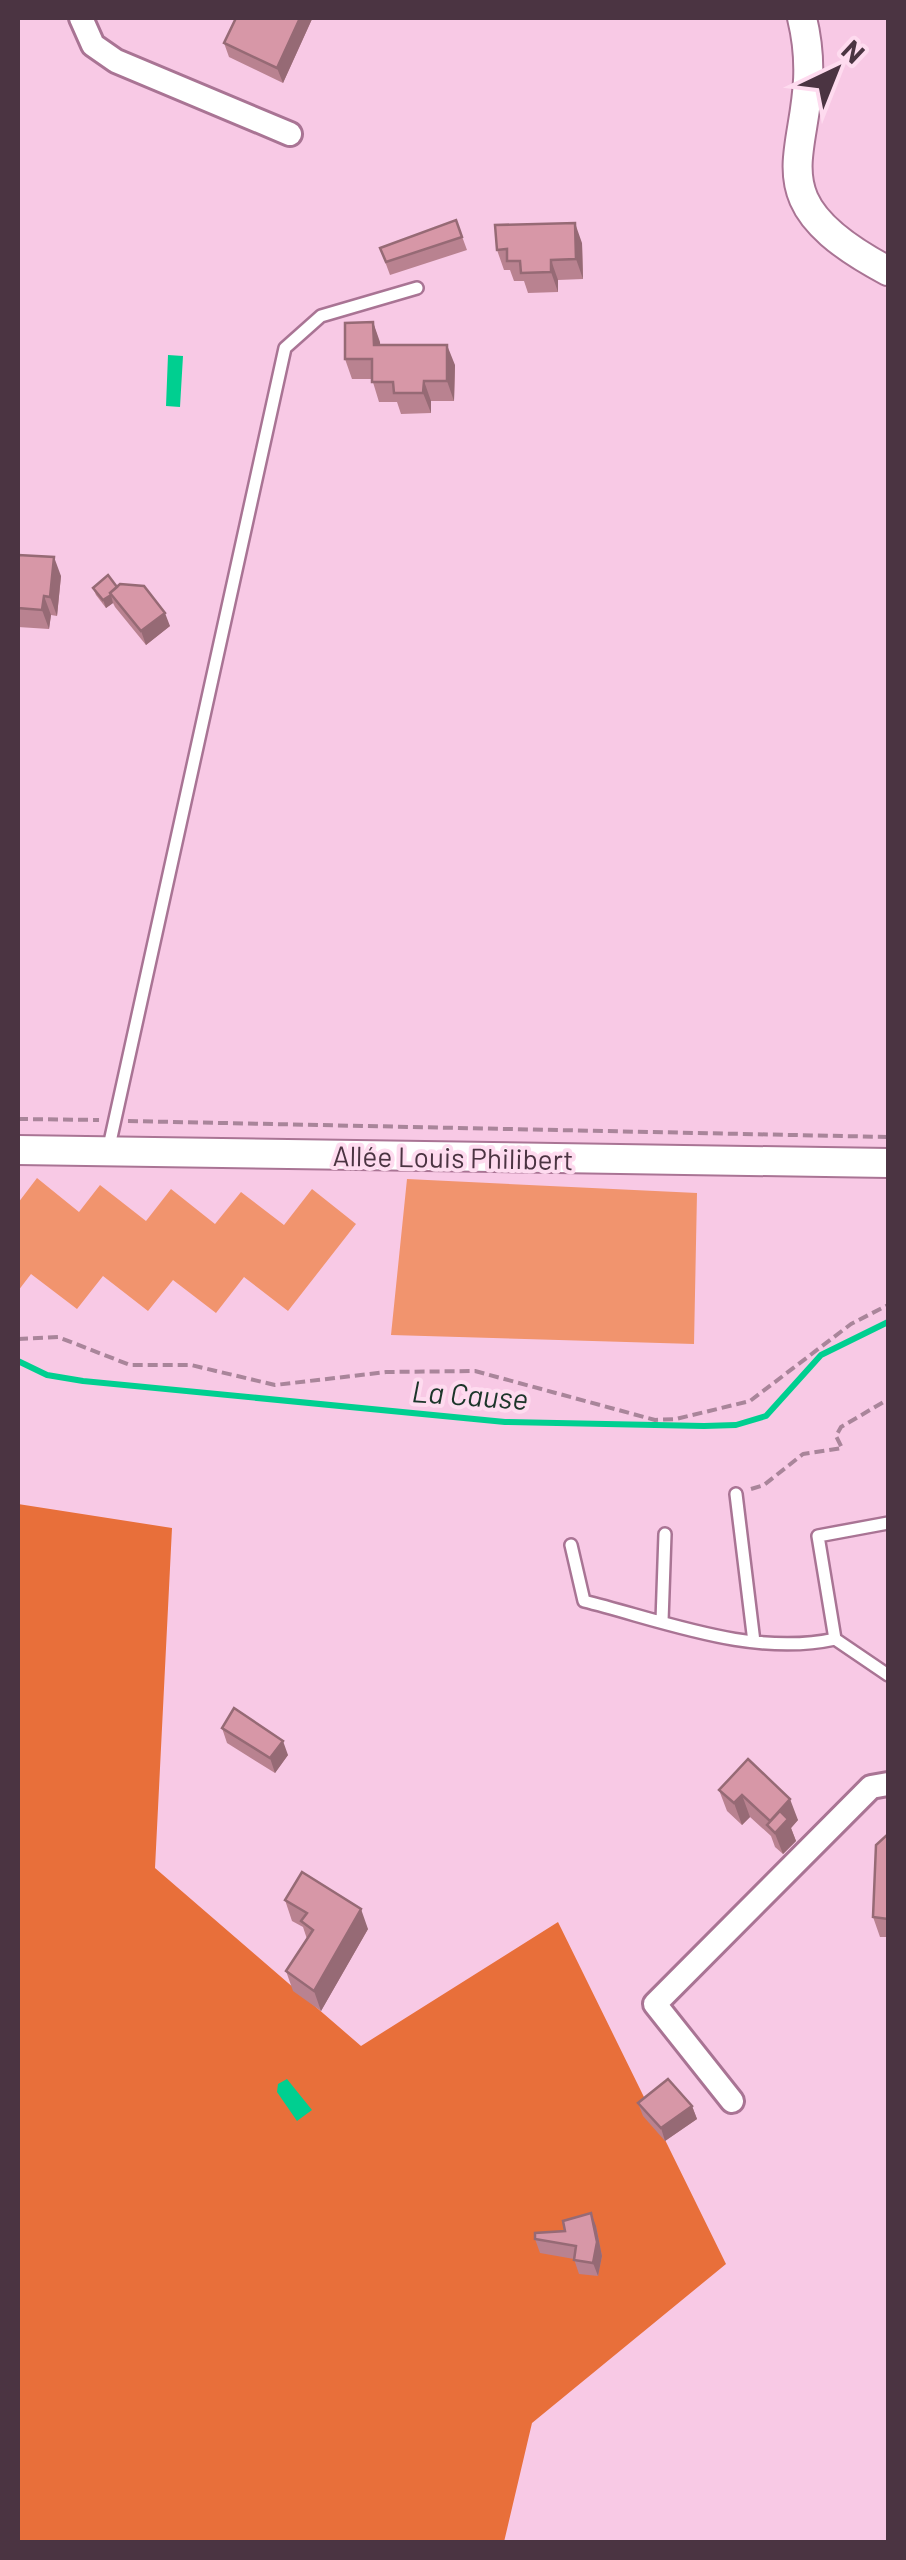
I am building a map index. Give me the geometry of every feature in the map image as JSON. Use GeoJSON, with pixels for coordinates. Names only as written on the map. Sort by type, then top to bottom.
{"type":"FeatureCollection","features":[{"type":"Feature","properties":{"kind":"street"},"geometry":{"type":"LineString","coordinates":[[81,18],[93,45],[116,61],[290,134]]}},
{"type":"Feature","properties":{"kind":"street"},"geometry":{"type":"LineString","coordinates":[[802,18],[809,60],[797,169],[803,201],[834,240],[888,271]]}},
{"type":"Feature","properties":{"kind":"street","name":"Allée Louis Philibert"},"geometry":{"type":"LineString","coordinates":[[18,1150],[888,1163]]}},
{"type":"Feature","properties":{"kind":"street"},"geometry":{"type":"LineString","coordinates":[[732,2101],[655,2004],[870,1787],[888,1784]]}},
{"type":"Feature","properties":{"kind":"lane"},"geometry":{"type":"LineString","coordinates":[[108,1152],[284,348],[321,316],[417,288]]}},
{"type":"Feature","properties":{"kind":"lane"},"geometry":{"type":"LineString","coordinates":[[736,1494],[754,1642]]}},
{"type":"Feature","properties":{"kind":"lane"},"geometry":{"type":"LineString","coordinates":[[835,1639],[818,1536],[888,1524]]}},
{"type":"Feature","properties":{"kind":"lane"},"geometry":{"type":"LineString","coordinates":[[662,1621],[665,1534]]}},
{"type":"Feature","properties":{"kind":"lane"},"geometry":{"type":"LineString","coordinates":[[571,1545],[584,1601],[754,1642],[807,1645],[835,1639],[888,1675]]}},
{"type":"Feature","properties":{"kind":"path"},"geometry":{"type":"LineString","coordinates":[[18,1119],[888,1137]]}},
{"type":"Feature","properties":{"kind":"path"},"geometry":{"type":"LineString","coordinates":[[18,1339],[58,1337],[130,1364],[191,1365],[276,1385],[386,1372],[475,1371],[655,1420],[750,1402],[851,1324],[888,1306]]}},
{"type":"Feature","properties":{"kind":"path"},"geometry":{"type":"LineString","coordinates":[[736,1494],[764,1485],[804,1454],[842,1448],[836,1436],[842,1427],[888,1401]]}},
{"type":"Feature","properties":{"kind":"shaded area"},"geometry":{"type":"Polygon","coordinates":[[[168,355],[183,356],[180,407],[166,406],[168,355]]]}},
{"type":"Feature","properties":{"kind":"shaded area"},"geometry":{"type":"Polygon","coordinates":[[[37,1178],[79,1212],[100,1185],[146,1221],[171,1189],[215,1224],[241,1192],[284,1225],[312,1189],[356,1224],[288,1311],[244,1277],[216,1313],[173,1280],[148,1311],[103,1276],[77,1309],[31,1274],[18,1291],[18,1203],[37,1178]]]}},
{"type":"Feature","properties":{"kind":"shaded area"},"geometry":{"type":"Polygon","coordinates":[[[407,1179],[697,1193],[694,1344],[391,1335],[407,1179]]]}},
{"type":"Feature","properties":{"kind":"shaded area"},"geometry":{"type":"Polygon","coordinates":[[[18,1504],[172,1528],[155,1868],[361,2046],[558,1922],[726,2264],[532,2423],[504,2542],[18,2542],[18,1504]]]}},
{"type":"Feature","properties":{"kind":"shaded area"},"geometry":{"type":"Polygon","coordinates":[[[287,2079],[312,2110],[297,2121],[277,2092],[278,2084],[287,2079]]]}},
{"type":"Feature","properties":{"kind":"building"},"geometry":{"type":"Polygon","coordinates":[[[236,18],[300,18],[277,68],[224,43],[236,18]]]}},
{"type":"Feature","properties":{"kind":"building"},"geometry":{"type":"Polygon","coordinates":[[[456,220],[462,237],[386,262],[380,248],[456,220]]]}},
{"type":"Feature","properties":{"kind":"building"},"geometry":{"type":"Polygon","coordinates":[[[575,223],[576,259],[551,260],[551,272],[521,273],[520,261],[507,261],[507,249],[497,250],[495,225],[575,223]]]}},
{"type":"Feature","properties":{"kind":"building"},"geometry":{"type":"Polygon","coordinates":[[[373,322],[374,345],[447,345],[447,381],[424,381],[423,393],[394,393],[393,382],[372,382],[372,359],[345,359],[345,323],[373,322]]]}},
{"type":"Feature","properties":{"kind":"building"},"geometry":{"type":"Polygon","coordinates":[[[18,555],[54,557],[50,597],[44,596],[42,610],[18,608],[18,555]]]}},
{"type":"Feature","properties":{"kind":"building"},"geometry":{"type":"Polygon","coordinates":[[[108,575],[117,587],[103,600],[93,588],[108,575]]]}},
{"type":"Feature","properties":{"kind":"building"},"geometry":{"type":"Polygon","coordinates":[[[120,584],[144,586],[165,613],[141,631],[110,593],[120,584]]]}},
{"type":"Feature","properties":{"kind":"building"},"geometry":{"type":"Polygon","coordinates":[[[234,1708],[283,1741],[270,1758],[222,1728],[234,1708]]]}},
{"type":"Feature","properties":{"kind":"building"},"geometry":{"type":"Polygon","coordinates":[[[748,1759],[790,1799],[770,1821],[742,1795],[734,1803],[719,1790],[748,1759]]]}},
{"type":"Feature","properties":{"kind":"building"},"geometry":{"type":"Polygon","coordinates":[[[780,1811],[788,1819],[775,1833],[767,1825],[780,1811]]]}},
{"type":"Feature","properties":{"kind":"building"},"geometry":{"type":"Polygon","coordinates":[[[888,1834],[888,1919],[873,1917],[876,1845],[888,1834]]]}},
{"type":"Feature","properties":{"kind":"building"},"geometry":{"type":"Polygon","coordinates":[[[302,1872],[361,1909],[314,1991],[286,1971],[313,1930],[301,1921],[307,1913],[285,1900],[302,1872]]]}},
{"type":"Feature","properties":{"kind":"building"},"geometry":{"type":"Polygon","coordinates":[[[668,2079],[692,2106],[661,2128],[638,2103],[668,2079]]]}},
{"type":"Feature","properties":{"kind":"building"},"geometry":{"type":"Polygon","coordinates":[[[591,2213],[597,2242],[593,2263],[574,2260],[576,2246],[535,2239],[535,2233],[565,2231],[563,2221],[591,2213]]]}},
{"type":"Feature","properties":{"kind":"waterway","name":"La Cause"},"geometry":{"type":"LineString","coordinates":[[18,1361],[47,1375],[83,1381],[505,1422],[736,1425],[766,1416],[821,1355],[888,1322]]}}]}
